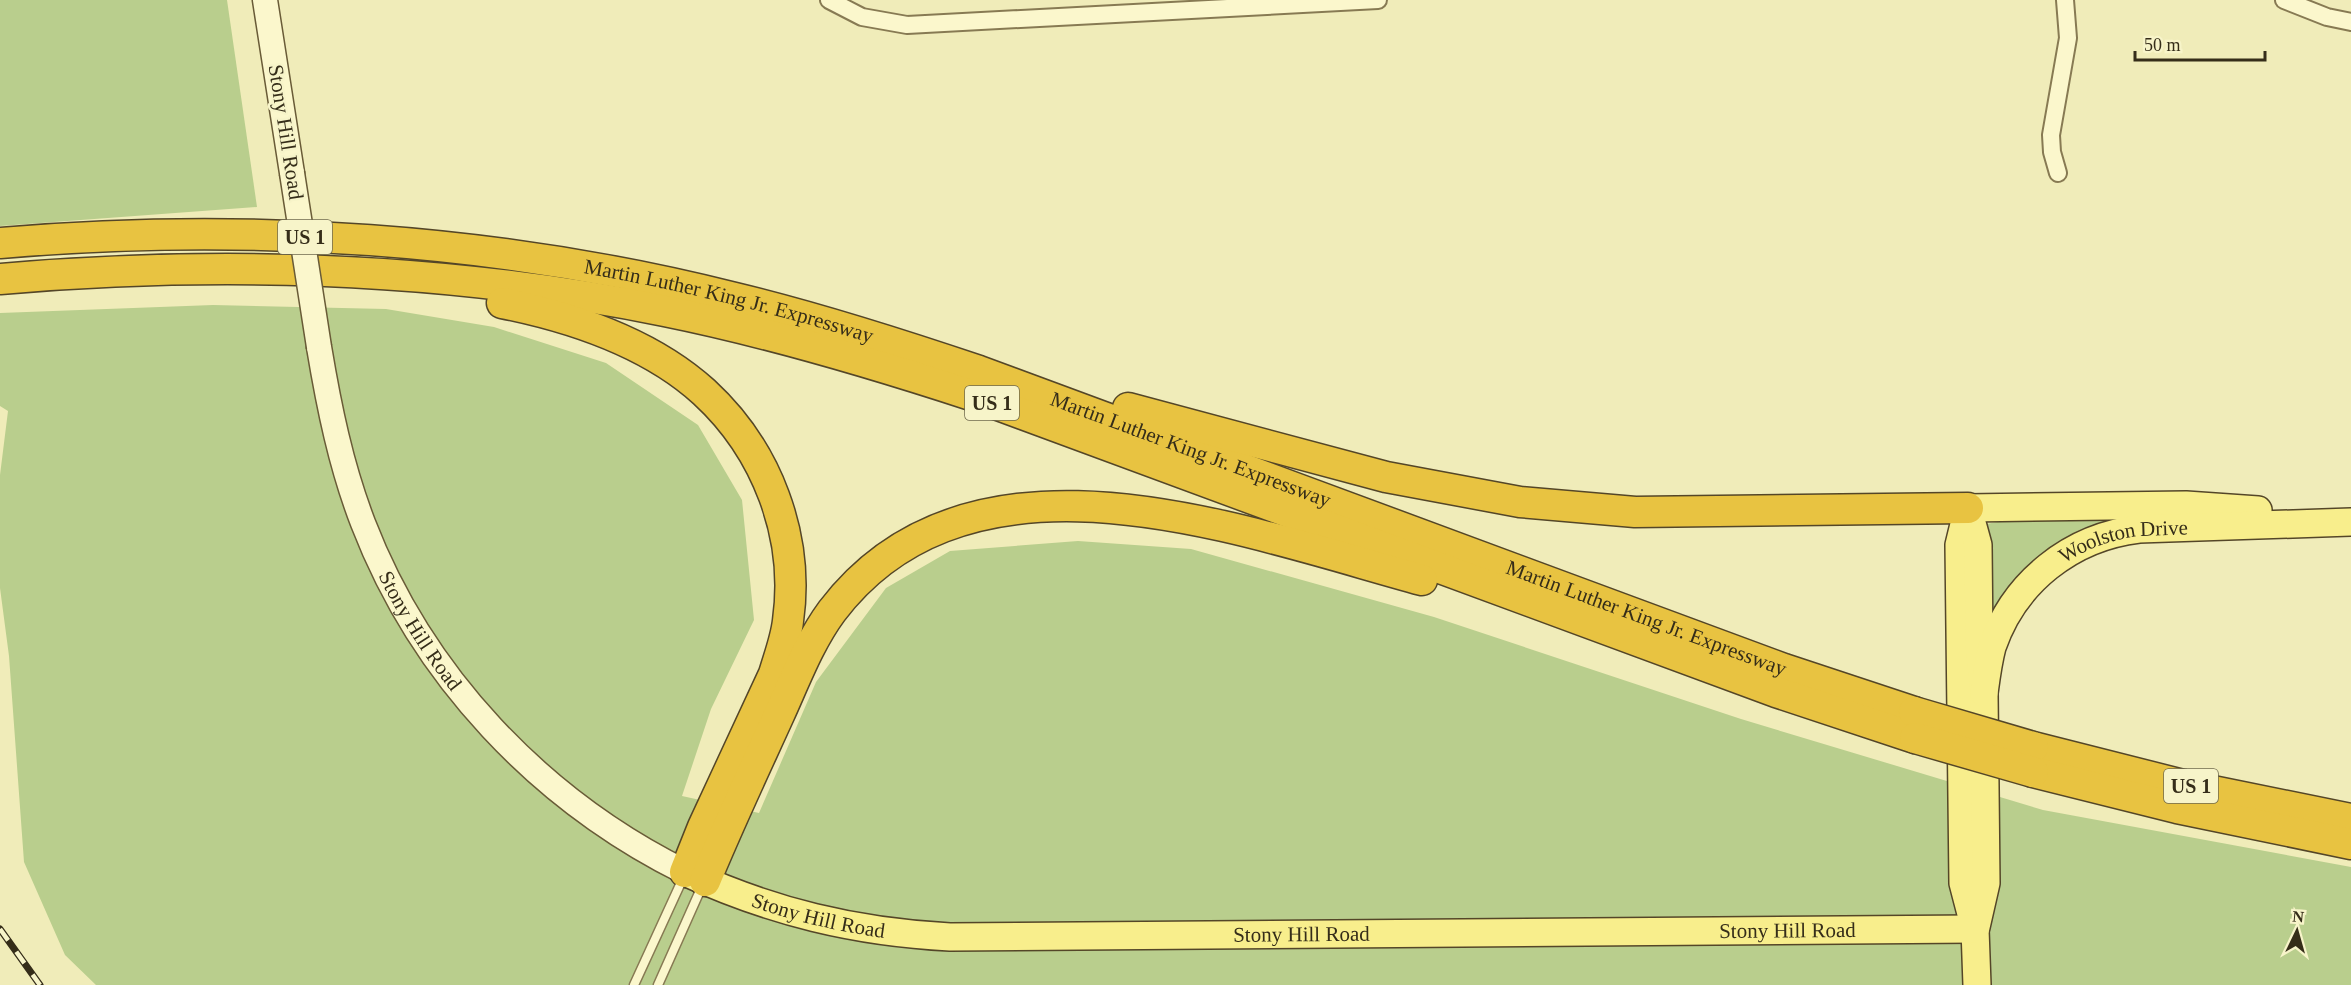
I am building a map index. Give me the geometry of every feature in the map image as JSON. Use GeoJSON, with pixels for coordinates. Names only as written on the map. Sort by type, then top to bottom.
{"type":"FeatureCollection","features":[{"type":"Feature","properties":{"kind":"highway","name":"Martin Luther King Jr. Expressway"},"geometry":{"type":"LineString","coordinates":[[0,243],[159,234],[351,239],[478,252],[608,271],[702,290],[795,313],[918,351],[1784,669],[1914,725]]}},
{"type":"Feature","properties":{"kind":"highway","name":"Martin Luther King Jr. Expressway"},"geometry":{"type":"LineString","coordinates":[[0,279],[160,269],[349,271],[476,282],[603,300],[726,325],[850,356],[971,395],[1786,696],[1914,725],[2033,759],[2177,808],[2351,844]]}},
{"type":"Feature","properties":{"kind":"highway"},"geometry":{"type":"LineString","coordinates":[[349,271],[519,306],[550,314],[610,336],[659,360],[703,391],[727,416],[753,450],[766,474],[785,529],[790,578],[788,623],[774,674],[703,827],[695,877]]}},
{"type":"Feature","properties":{"kind":"highway"},"geometry":{"type":"LineString","coordinates":[[918,351],[1340,466],[1434,488],[1500,499],[1635,512],[1968,508]]}},
{"type":"Feature","properties":{"kind":"highway"},"geometry":{"type":"LineString","coordinates":[[695,877],[723,836],[804,662],[832,612],[862,577],[882,561],[924,536],[972,517],[1050,507],[1113,509],[1177,516],[1238,530],[1610,631]]}},
{"type":"Feature","properties":{"kind":"highway","name":"Martin Luther King Jr. Expressway"},"geometry":{"type":"LineString","coordinates":[[2033,759],[2183,785],[2351,819]]}},
{"type":"Feature","properties":{"kind":"main road","name":"Woolston Drive"},"geometry":{"type":"LineString","coordinates":[[1968,508],[2186,505],[2277,511],[2351,508]]}},
{"type":"Feature","properties":{"kind":"main road","name":"Woolston Drive"},"geometry":{"type":"LineString","coordinates":[[1968,508],[1978,545],[1979,646],[1984,693],[1986,883],[1975,928]]}},
{"type":"Feature","properties":{"kind":"main road","name":"Woolston Drive"},"geometry":{"type":"LineString","coordinates":[[1968,508],[1959,545],[1963,883],[1975,928],[1977,985]]}},
{"type":"Feature","properties":{"kind":"main road","name":"Woolston Drive"},"geometry":{"type":"LineString","coordinates":[[1984,693],[1992,648],[2010,611],[2033,579],[2075,548],[2105,535],[2139,529],[2351,522]]}},
{"type":"Feature","properties":{"kind":"main road","name":"Stony Hill Road"},"geometry":{"type":"LineString","coordinates":[[695,877],[757,902],[817,920],[882,931],[950,936],[1975,928]]}},
{"type":"Feature","properties":{"kind":"street","name":"Stony Hill Road"},"geometry":{"type":"LineString","coordinates":[[265,0],[332,421],[340,455],[363,523],[394,591],[433,656],[483,718],[536,772],[592,818],[652,856],[695,877]]}},
{"type":"Feature","properties":{"kind":"street"},"geometry":{"type":"LineString","coordinates":[[830,0],[862,17],[907,25],[1192,5],[1378,0]]}},
{"type":"Feature","properties":{"kind":"street"},"geometry":{"type":"LineString","coordinates":[[2058,173],[2052,152],[2051,135],[2068,38],[2065,0]]}},
{"type":"Feature","properties":{"kind":"street"},"geometry":{"type":"LineString","coordinates":[[2284,0],[2327,17],[2351,22]]}},
{"type":"Feature","properties":{"kind":"lane"},"geometry":{"type":"LineString","coordinates":[[634,985],[695,877]]}},
{"type":"Feature","properties":{"kind":"lane"},"geometry":{"type":"LineString","coordinates":[[658,985],[695,877]]}},
{"type":"Feature","properties":{"kind":"green space"},"geometry":{"type":"Polygon","coordinates":[[[0,0],[227,0],[257,207],[0,226],[0,0]]]}},
{"type":"Feature","properties":{"kind":"green space"},"geometry":{"type":"Polygon","coordinates":[[[213,305],[386,309],[494,327],[606,363],[698,425],[742,500],[754,620],[711,709],[682,796],[759,813],[816,682],[886,588],[950,551],[1078,541],[1191,549],[1434,617],[1741,719],[2043,810],[2351,867],[2351,985],[96,985],[65,955],[24,862],[9,656],[0,588],[0,475],[8,411],[0,406],[0,313],[213,305]]]}},
{"type":"Feature","properties":{"kind":"green space"},"geometry":{"type":"Polygon","coordinates":[[[2115,519],[2114,525],[1999,613],[1988,610],[1986,524],[2003,521],[2115,519]]]}},
{"type":"Feature","properties":{"kind":"railway"},"geometry":{"type":"LineString","coordinates":[[0,929],[40,985]]}}]}
